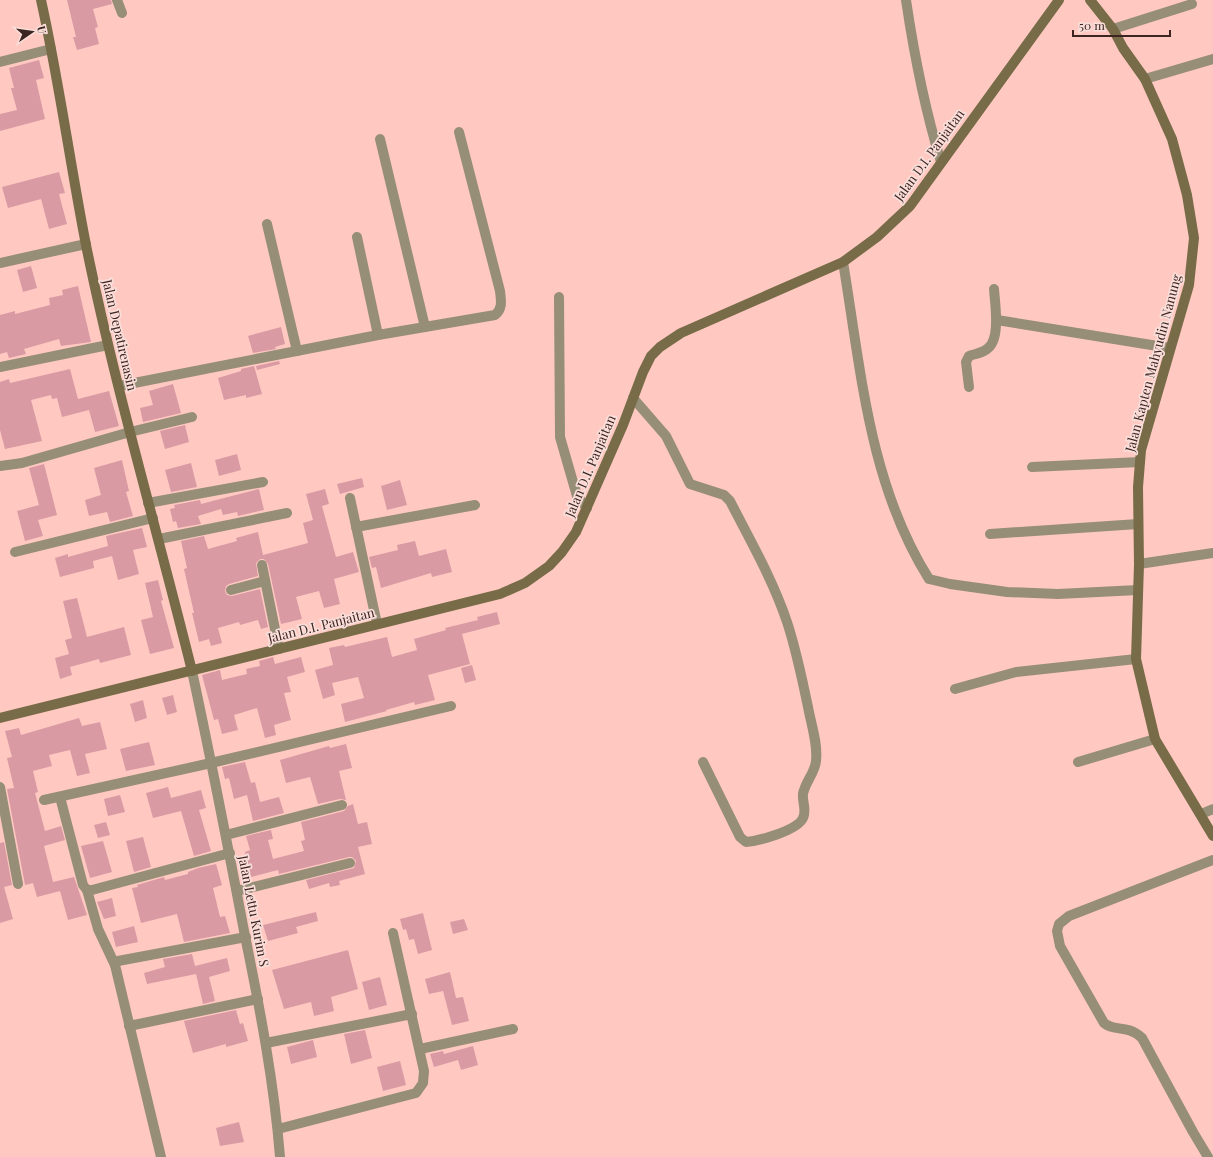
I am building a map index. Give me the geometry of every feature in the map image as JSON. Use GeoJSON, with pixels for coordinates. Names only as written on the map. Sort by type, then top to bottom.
{"type":"FeatureCollection","features":[{"type":"Feature","properties":{"kind":"street","name":"Jalan Depatirenasin"},"geometry":{"type":"LineString","coordinates":[[40,0],[51,49],[86,244],[108,344],[192,671]]}},
{"type":"Feature","properties":{"kind":"street"},"geometry":{"type":"LineString","coordinates":[[117,0],[122,13]]}},
{"type":"Feature","properties":{"kind":"street"},"geometry":{"type":"LineString","coordinates":[[906,0],[910,28],[931,129],[941,162]]}},
{"type":"Feature","properties":{"kind":"street","name":"Jalan D.I. Panjaitan"},"geometry":{"type":"LineString","coordinates":[[0,718],[500,594],[525,583],[549,566],[562,552],[576,532],[651,356],[660,347],[681,333],[843,262],[877,237],[910,206],[1059,0]]}},
{"type":"Feature","properties":{"kind":"street","name":"Jalan Kapten Mahyudin Nanung"},"geometry":{"type":"LineString","coordinates":[[1090,0],[1113,30],[1123,48],[1145,79],[1172,139],[1187,195],[1194,238],[1189,285],[1141,450],[1138,524],[1139,564],[1136,659],[1155,739],[1167,762],[1201,814],[1213,836]]}},
{"type":"Feature","properties":{"kind":"street"},"geometry":{"type":"LineString","coordinates":[[1113,30],[1192,4]]}},
{"type":"Feature","properties":{"kind":"street"},"geometry":{"type":"LineString","coordinates":[[0,62],[51,49]]}},
{"type":"Feature","properties":{"kind":"street"},"geometry":{"type":"LineString","coordinates":[[1145,79],[1213,59]]}},
{"type":"Feature","properties":{"kind":"street"},"geometry":{"type":"LineString","coordinates":[[119,386],[378,335],[495,315],[499,312],[501,304],[500,291],[460,132]]}},
{"type":"Feature","properties":{"kind":"street"},"geometry":{"type":"LineString","coordinates":[[380,139],[425,327]]}},
{"type":"Feature","properties":{"kind":"street"},"geometry":{"type":"LineString","coordinates":[[267,224],[297,351]]}},
{"type":"Feature","properties":{"kind":"street"},"geometry":{"type":"LineString","coordinates":[[356,237],[378,335]]}},
{"type":"Feature","properties":{"kind":"street"},"geometry":{"type":"LineString","coordinates":[[0,263],[86,244]]}},
{"type":"Feature","properties":{"kind":"street"},"geometry":{"type":"LineString","coordinates":[[843,262],[872,437],[882,476],[903,533],[929,578],[950,584],[1007,592],[1058,594],[1138,590]]}},
{"type":"Feature","properties":{"kind":"street"},"geometry":{"type":"LineString","coordinates":[[969,387],[966,362],[969,356],[988,349],[994,341],[997,320],[994,289]]}},
{"type":"Feature","properties":{"kind":"street"},"geometry":{"type":"LineString","coordinates":[[559,297],[560,438],[578,496],[587,508]]}},
{"type":"Feature","properties":{"kind":"street"},"geometry":{"type":"LineString","coordinates":[[997,320],[1170,348]]}},
{"type":"Feature","properties":{"kind":"street"},"geometry":{"type":"LineString","coordinates":[[0,367],[108,344]]}},
{"type":"Feature","properties":{"kind":"street"},"geometry":{"type":"LineString","coordinates":[[633,398],[666,436],[690,484],[724,495],[730,501],[773,585],[787,622],[802,677],[816,751],[814,771],[803,794],[805,809],[803,818],[799,824],[790,829],[758,841],[746,842],[740,837],[703,762]]}},
{"type":"Feature","properties":{"kind":"street"},"geometry":{"type":"LineString","coordinates":[[0,466],[36,459],[130,432],[192,417]]}},
{"type":"Feature","properties":{"kind":"street"},"geometry":{"type":"LineString","coordinates":[[1032,467],[1140,462]]}},
{"type":"Feature","properties":{"kind":"street"},"geometry":{"type":"LineString","coordinates":[[148,503],[262,482]]}},
{"type":"Feature","properties":{"kind":"street"},"geometry":{"type":"LineString","coordinates":[[350,498],[377,624]]}},
{"type":"Feature","properties":{"kind":"street"},"geometry":{"type":"LineString","coordinates":[[356,527],[475,505]]}},
{"type":"Feature","properties":{"kind":"street"},"geometry":{"type":"LineString","coordinates":[[159,539],[287,513]]}},
{"type":"Feature","properties":{"kind":"street"},"geometry":{"type":"LineString","coordinates":[[15,552],[153,518]]}},
{"type":"Feature","properties":{"kind":"street"},"geometry":{"type":"LineString","coordinates":[[990,534],[1138,524]]}},
{"type":"Feature","properties":{"kind":"street"},"geometry":{"type":"LineString","coordinates":[[1139,564],[1213,553]]}},
{"type":"Feature","properties":{"kind":"street"},"geometry":{"type":"LineString","coordinates":[[262,565],[279,649]]}},
{"type":"Feature","properties":{"kind":"street"},"geometry":{"type":"LineString","coordinates":[[231,590],[265,581]]}},
{"type":"Feature","properties":{"kind":"street"},"geometry":{"type":"LineString","coordinates":[[955,690],[1016,672],[1136,659]]}},
{"type":"Feature","properties":{"kind":"street","name":"Jalan Lettu Kurim S"},"geometry":{"type":"LineString","coordinates":[[192,671],[230,853],[266,1043],[278,1129],[280,1157]]}},
{"type":"Feature","properties":{"kind":"street"},"geometry":{"type":"LineString","coordinates":[[44,800],[211,763],[451,706]]}},
{"type":"Feature","properties":{"kind":"street"},"geometry":{"type":"LineString","coordinates":[[1078,762],[1155,739]]}},
{"type":"Feature","properties":{"kind":"street"},"geometry":{"type":"LineString","coordinates":[[0,787],[18,884]]}},
{"type":"Feature","properties":{"kind":"street"},"geometry":{"type":"LineString","coordinates":[[60,797],[83,886],[87,890],[98,929],[115,965],[161,1157]]}},
{"type":"Feature","properties":{"kind":"street"},"geometry":{"type":"LineString","coordinates":[[226,835],[342,805]]}},
{"type":"Feature","properties":{"kind":"street"},"geometry":{"type":"LineString","coordinates":[[1201,814],[1213,809]]}},
{"type":"Feature","properties":{"kind":"street"},"geometry":{"type":"LineString","coordinates":[[87,890],[92,890],[230,853]]}},
{"type":"Feature","properties":{"kind":"street"},"geometry":{"type":"LineString","coordinates":[[1208,1157],[1142,1038],[1135,1031],[1124,1028],[1108,1027],[1104,1023],[1060,946],[1057,931],[1059,924],[1069,916],[1213,860]]}},
{"type":"Feature","properties":{"kind":"street"},"geometry":{"type":"LineString","coordinates":[[237,891],[350,863]]}},
{"type":"Feature","properties":{"kind":"street"},"geometry":{"type":"LineString","coordinates":[[278,1129],[416,1093],[423,1083],[424,1071],[420,1048],[394,933]]}},
{"type":"Feature","properties":{"kind":"street"},"geometry":{"type":"LineString","coordinates":[[115,965],[118,961],[246,937]]}},
{"type":"Feature","properties":{"kind":"street"},"geometry":{"type":"LineString","coordinates":[[129,1026],[258,999]]}},
{"type":"Feature","properties":{"kind":"street"},"geometry":{"type":"LineString","coordinates":[[266,1043],[412,1014]]}},
{"type":"Feature","properties":{"kind":"street"},"geometry":{"type":"LineString","coordinates":[[420,1048],[514,1029]]}},
{"type":"Feature","properties":{"kind":"building"},"geometry":{"type":"Polygon","coordinates":[[[67,0],[111,0],[112,4],[93,9],[98,27],[95,28],[99,44],[77,50],[73,37],[76,37],[67,0]]]}},
{"type":"Feature","properties":{"kind":"building"},"geometry":{"type":"Polygon","coordinates":[[[39,60],[44,78],[36,80],[45,119],[0,131],[0,114],[17,110],[11,88],[14,88],[9,68],[39,60]]]}},
{"type":"Feature","properties":{"kind":"building"},"geometry":{"type":"Polygon","coordinates":[[[59,172],[65,193],[59,194],[67,224],[49,229],[41,199],[8,208],[2,187],[59,172]]]}},
{"type":"Feature","properties":{"kind":"building"},"geometry":{"type":"Polygon","coordinates":[[[31,266],[37,288],[23,292],[17,270],[31,266]]]}},
{"type":"Feature","properties":{"kind":"building"},"geometry":{"type":"Polygon","coordinates":[[[78,286],[91,342],[61,346],[59,339],[24,349],[26,354],[9,358],[7,352],[0,354],[0,315],[15,311],[15,314],[50,305],[49,298],[63,295],[62,290],[78,286]]]}},
{"type":"Feature","properties":{"kind":"building"},"geometry":{"type":"Polygon","coordinates":[[[281,327],[285,344],[275,347],[276,349],[253,353],[248,336],[281,327]]]}},
{"type":"Feature","properties":{"kind":"building"},"geometry":{"type":"Polygon","coordinates":[[[279,361],[280,364],[257,370],[256,366],[279,361]]]}},
{"type":"Feature","properties":{"kind":"building"},"geometry":{"type":"Polygon","coordinates":[[[254,366],[262,394],[246,398],[246,395],[224,400],[218,378],[241,371],[241,369],[254,366]]]}},
{"type":"Feature","properties":{"kind":"building"},"geometry":{"type":"Polygon","coordinates":[[[70,369],[78,399],[109,391],[119,426],[95,432],[89,410],[62,417],[57,398],[52,399],[51,395],[31,400],[42,441],[5,449],[0,430],[0,382],[9,379],[10,383],[70,369]]]}},
{"type":"Feature","properties":{"kind":"building"},"geometry":{"type":"Polygon","coordinates":[[[173,384],[181,413],[143,422],[140,408],[153,405],[149,391],[173,384]]]}},
{"type":"Feature","properties":{"kind":"building"},"geometry":{"type":"Polygon","coordinates":[[[185,425],[189,442],[165,449],[160,431],[185,425]]]}},
{"type":"Feature","properties":{"kind":"building"},"geometry":{"type":"Polygon","coordinates":[[[237,454],[241,470],[219,476],[215,460],[237,454]]]}},
{"type":"Feature","properties":{"kind":"building"},"geometry":{"type":"Polygon","coordinates":[[[122,460],[129,491],[126,492],[133,516],[110,522],[107,512],[89,516],[85,500],[101,495],[94,468],[122,460]]]}},
{"type":"Feature","properties":{"kind":"building"},"geometry":{"type":"Polygon","coordinates":[[[191,463],[197,487],[171,492],[165,470],[191,463]]]}},
{"type":"Feature","properties":{"kind":"building"},"geometry":{"type":"Polygon","coordinates":[[[44,464],[57,515],[38,520],[43,536],[25,541],[17,511],[39,505],[29,468],[44,464]]]}},
{"type":"Feature","properties":{"kind":"building"},"geometry":{"type":"Polygon","coordinates":[[[362,478],[364,487],[340,494],[337,484],[362,478]]]}},
{"type":"Feature","properties":{"kind":"building"},"geometry":{"type":"Polygon","coordinates":[[[400,480],[407,505],[387,510],[381,486],[400,480]]]}},
{"type":"Feature","properties":{"kind":"building"},"geometry":{"type":"Polygon","coordinates":[[[259,489],[264,510],[238,516],[237,512],[223,515],[221,509],[198,516],[201,524],[178,528],[176,521],[173,522],[170,509],[175,508],[174,505],[200,500],[201,504],[259,489]]]}},
{"type":"Feature","properties":{"kind":"building"},"geometry":{"type":"Polygon","coordinates":[[[325,489],[329,504],[322,506],[336,557],[353,552],[359,572],[334,579],[340,604],[324,608],[319,591],[296,597],[302,619],[281,624],[268,564],[264,559],[260,559],[256,563],[258,576],[229,584],[226,586],[225,591],[227,595],[232,596],[260,589],[268,627],[261,629],[258,620],[240,625],[239,622],[218,628],[222,643],[211,646],[209,639],[199,642],[184,569],[187,568],[181,541],[204,536],[208,549],[237,541],[236,538],[258,532],[263,555],[308,543],[303,523],[313,520],[306,494],[325,489]]]}},
{"type":"Feature","properties":{"kind":"building"},"geometry":{"type":"Polygon","coordinates":[[[142,528],[147,547],[133,550],[139,574],[118,580],[112,556],[93,561],[94,568],[60,577],[55,558],[68,554],[68,557],[108,546],[106,536],[142,528]]]}},
{"type":"Feature","properties":{"kind":"building"},"geometry":{"type":"Polygon","coordinates":[[[415,541],[419,556],[446,549],[452,572],[432,577],[431,573],[381,588],[376,567],[372,568],[369,557],[398,550],[397,545],[415,541]]]}},
{"type":"Feature","properties":{"kind":"building"},"geometry":{"type":"Polygon","coordinates":[[[158,580],[163,600],[161,601],[174,648],[150,654],[141,620],[153,617],[145,583],[158,580]]]}},
{"type":"Feature","properties":{"kind":"building"},"geometry":{"type":"Polygon","coordinates":[[[77,598],[87,637],[124,627],[131,655],[100,663],[99,659],[70,667],[72,675],[60,679],[55,658],[69,654],[65,640],[72,638],[63,601],[77,598]]]}},
{"type":"Feature","properties":{"kind":"building"},"geometry":{"type":"Polygon","coordinates":[[[497,612],[500,624],[462,634],[470,664],[428,675],[435,700],[415,705],[414,702],[345,722],[341,704],[364,698],[358,677],[332,683],[335,695],[323,699],[315,670],[333,665],[329,648],[344,645],[345,647],[387,637],[392,657],[417,650],[414,639],[446,630],[445,628],[478,620],[477,617],[497,612]]]}},
{"type":"Feature","properties":{"kind":"building"},"geometry":{"type":"Polygon","coordinates":[[[273,657],[275,664],[301,657],[305,672],[287,677],[291,692],[284,693],[291,720],[274,725],[276,735],[265,738],[257,708],[234,715],[238,730],[222,734],[218,719],[214,720],[202,675],[220,670],[222,680],[247,674],[246,669],[260,666],[259,661],[273,657]]]}},
{"type":"Feature","properties":{"kind":"building"},"geometry":{"type":"Polygon","coordinates":[[[472,665],[476,680],[465,683],[461,668],[472,665]]]}},
{"type":"Feature","properties":{"kind":"building"},"geometry":{"type":"Polygon","coordinates":[[[173,695],[177,712],[167,715],[162,698],[173,695]]]}},
{"type":"Feature","properties":{"kind":"building"},"geometry":{"type":"Polygon","coordinates":[[[143,700],[147,718],[135,722],[130,704],[143,700]]]}},
{"type":"Feature","properties":{"kind":"building"},"geometry":{"type":"Polygon","coordinates":[[[79,718],[82,726],[100,722],[107,749],[85,754],[90,773],[77,776],[70,750],[49,755],[52,766],[33,771],[38,792],[35,793],[45,831],[61,826],[65,840],[44,846],[53,882],[74,877],[87,915],[68,920],[60,891],[37,897],[33,883],[25,885],[7,789],[14,788],[7,758],[12,757],[5,731],[19,728],[21,735],[79,718]]]}},
{"type":"Feature","properties":{"kind":"building"},"geometry":{"type":"Polygon","coordinates":[[[149,742],[155,765],[126,771],[120,749],[149,742]]]}},
{"type":"Feature","properties":{"kind":"building"},"geometry":{"type":"Polygon","coordinates":[[[346,744],[352,768],[339,771],[346,800],[340,799],[318,804],[310,777],[286,783],[280,760],[329,746],[330,748],[346,744]]]}},
{"type":"Feature","properties":{"kind":"building"},"geometry":{"type":"Polygon","coordinates":[[[245,762],[251,783],[255,782],[260,802],[279,797],[284,813],[253,821],[247,795],[234,799],[229,778],[225,779],[222,767],[245,762]]]}},
{"type":"Feature","properties":{"kind":"building"},"geometry":{"type":"Polygon","coordinates":[[[168,787],[171,798],[201,790],[206,808],[199,810],[211,851],[194,856],[181,811],[153,818],[146,793],[168,787]]]}},
{"type":"Feature","properties":{"kind":"building"},"geometry":{"type":"Polygon","coordinates":[[[120,795],[125,812],[108,816],[104,799],[120,795]]]}},
{"type":"Feature","properties":{"kind":"building"},"geometry":{"type":"Polygon","coordinates":[[[353,804],[358,824],[367,822],[372,844],[358,847],[365,874],[339,881],[340,885],[330,887],[329,883],[309,889],[306,880],[354,868],[356,861],[352,857],[349,857],[279,874],[278,870],[251,877],[245,852],[250,850],[246,836],[271,830],[273,839],[268,840],[273,859],[304,851],[301,841],[305,840],[301,822],[344,811],[348,806],[353,804]]]}},
{"type":"Feature","properties":{"kind":"building"},"geometry":{"type":"Polygon","coordinates":[[[106,822],[110,835],[98,838],[94,825],[106,822]]]}},
{"type":"Feature","properties":{"kind":"building"},"geometry":{"type":"Polygon","coordinates":[[[143,837],[151,867],[134,872],[126,841],[143,837]]]}},
{"type":"Feature","properties":{"kind":"building"},"geometry":{"type":"Polygon","coordinates":[[[103,841],[112,872],[90,878],[81,846],[103,841]]]}},
{"type":"Feature","properties":{"kind":"building"},"geometry":{"type":"Polygon","coordinates":[[[4,842],[12,885],[4,887],[13,919],[0,923],[0,843],[4,842]]]}},
{"type":"Feature","properties":{"kind":"building"},"geometry":{"type":"Polygon","coordinates":[[[216,864],[222,885],[213,888],[220,917],[225,916],[230,933],[184,942],[177,914],[141,923],[132,888],[138,887],[137,885],[164,877],[165,880],[188,874],[188,872],[198,868],[216,864]]]}},
{"type":"Feature","properties":{"kind":"building"},"geometry":{"type":"Polygon","coordinates":[[[112,898],[116,916],[104,919],[97,902],[112,898]]]}},
{"type":"Feature","properties":{"kind":"building"},"geometry":{"type":"Polygon","coordinates":[[[316,912],[318,921],[296,927],[298,933],[268,941],[263,925],[316,912]]]}},
{"type":"Feature","properties":{"kind":"building"},"geometry":{"type":"Polygon","coordinates":[[[423,913],[432,950],[418,954],[414,939],[409,940],[406,929],[403,930],[400,919],[423,913]]]}},
{"type":"Feature","properties":{"kind":"building"},"geometry":{"type":"Polygon","coordinates":[[[464,919],[468,930],[453,934],[450,922],[464,919]]]}},
{"type":"Feature","properties":{"kind":"building"},"geometry":{"type":"Polygon","coordinates":[[[134,926],[138,942],[116,947],[112,932],[134,926]]]}},
{"type":"Feature","properties":{"kind":"building"},"geometry":{"type":"Polygon","coordinates":[[[348,950],[358,989],[331,997],[334,1011],[314,1016],[311,1002],[284,1009],[272,970],[348,950]]]}},
{"type":"Feature","properties":{"kind":"building"},"geometry":{"type":"Polygon","coordinates":[[[192,954],[195,966],[227,958],[230,971],[209,977],[215,1001],[203,1004],[196,974],[147,984],[144,973],[165,967],[163,959],[192,954]]]}},
{"type":"Feature","properties":{"kind":"building"},"geometry":{"type":"Polygon","coordinates":[[[450,972],[456,998],[463,997],[469,1021],[452,1025],[443,991],[429,994],[425,979],[450,972]]]}},
{"type":"Feature","properties":{"kind":"building"},"geometry":{"type":"Polygon","coordinates":[[[380,977],[387,1005],[369,1010],[362,982],[380,977]]]}},
{"type":"Feature","properties":{"kind":"building"},"geometry":{"type":"Polygon","coordinates":[[[236,1010],[240,1024],[243,1023],[248,1041],[226,1047],[226,1044],[193,1053],[184,1021],[236,1010]]]}},
{"type":"Feature","properties":{"kind":"building"},"geometry":{"type":"Polygon","coordinates":[[[365,1030],[372,1058],[351,1064],[344,1034],[365,1030]]]}},
{"type":"Feature","properties":{"kind":"building"},"geometry":{"type":"Polygon","coordinates":[[[313,1040],[317,1057],[291,1064],[287,1047],[313,1040]]]}},
{"type":"Feature","properties":{"kind":"building"},"geometry":{"type":"Polygon","coordinates":[[[473,1046],[478,1065],[461,1070],[458,1060],[434,1067],[430,1054],[443,1051],[444,1054],[473,1046]]]}},
{"type":"Feature","properties":{"kind":"building"},"geometry":{"type":"Polygon","coordinates":[[[400,1061],[406,1085],[383,1091],[377,1067],[400,1061]]]}},
{"type":"Feature","properties":{"kind":"building"},"geometry":{"type":"Polygon","coordinates":[[[239,1122],[244,1142],[220,1146],[216,1128],[239,1122]]]}}]}
